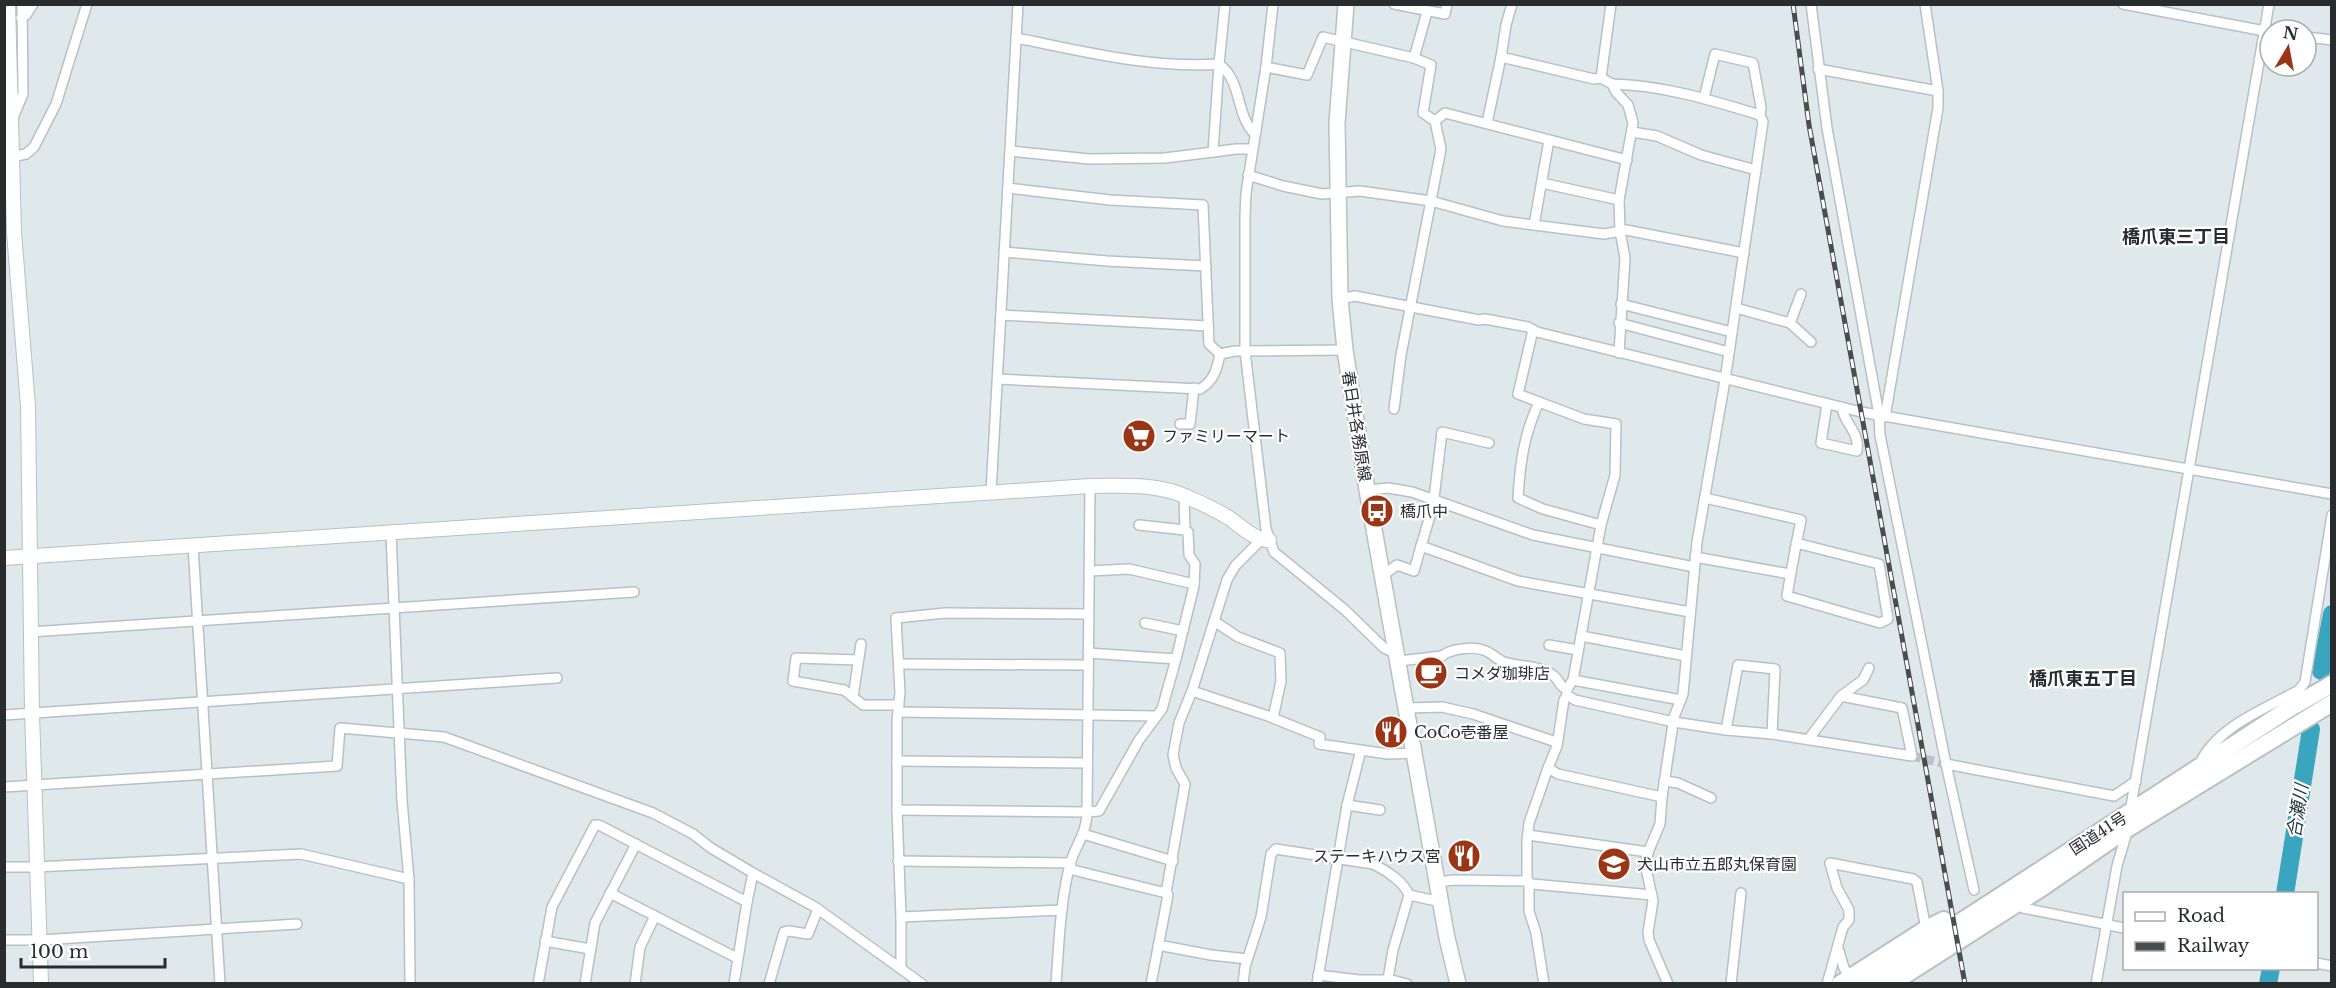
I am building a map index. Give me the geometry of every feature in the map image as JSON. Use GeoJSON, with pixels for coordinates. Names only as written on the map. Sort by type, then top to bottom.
{"type":"FeatureCollection","features":[{"type":"Feature","properties":{"kind":"highway","name":"国道41号"},"geometry":{"type":"LineString","coordinates":[[1891,984],[2043,887],[2198,768],[2331,684]]}},
{"type":"Feature","properties":{"kind":"highway","name":"国道41号"},"geometry":{"type":"LineString","coordinates":[[1852,981],[2101,833],[2129,821],[2331,703]]}},
{"type":"Feature","properties":{"kind":"highway"},"geometry":{"type":"LineString","coordinates":[[1852,981],[1926,929],[2034,872]]}},
{"type":"Feature","properties":{"kind":"highway"},"geometry":{"type":"LineString","coordinates":[[1910,984],[2012,920],[2043,887]]}},
{"type":"Feature","properties":{"kind":"main road","name":"春日井各務原線"},"geometry":{"type":"LineString","coordinates":[[1346,4],[1337,123],[1340,299],[1345,350],[1367,490],[1408,708],[1441,902],[1458,984]]}},
{"type":"Feature","properties":{"kind":"street"},"geometry":{"type":"LineString","coordinates":[[8,4],[11,157],[9,232],[28,406],[30,632],[36,867],[41,940],[40,984]]}},
{"type":"Feature","properties":{"kind":"street"},"geometry":{"type":"LineString","coordinates":[[10,126],[23,93],[22,4]]}},
{"type":"Feature","properties":{"kind":"street"},"geometry":{"type":"LineString","coordinates":[[21,18],[26,15],[33,4]]}},
{"type":"Feature","properties":{"kind":"street"},"geometry":{"type":"LineString","coordinates":[[11,157],[26,154],[34,147],[56,104],[87,4]]}},
{"type":"Feature","properties":{"kind":"street"},"geometry":{"type":"LineString","coordinates":[[991,492],[1018,4]]}},
{"type":"Feature","properties":{"kind":"street"},"geometry":{"type":"LineString","coordinates":[[1214,152],[1225,4]]}},
{"type":"Feature","properties":{"kind":"street"},"geometry":{"type":"LineString","coordinates":[[1265,540],[1245,351],[1245,216],[1248,175],[1266,67],[1273,4]]}},
{"type":"Feature","properties":{"kind":"street"},"geometry":{"type":"LineString","coordinates":[[1394,4],[1445,14],[1447,4]]}},
{"type":"Feature","properties":{"kind":"street"},"geometry":{"type":"LineString","coordinates":[[1487,123],[1512,4]]}},
{"type":"Feature","properties":{"kind":"street"},"geometry":{"type":"LineString","coordinates":[[1601,78],[1611,4]]}},
{"type":"Feature","properties":{"kind":"street"},"geometry":{"type":"LineString","coordinates":[[1810,4],[1840,208],[1882,416]]}},
{"type":"Feature","properties":{"kind":"street"},"geometry":{"type":"LineString","coordinates":[[1925,4],[1938,90],[1938,108],[1880,435],[1946,764],[1974,890]]}},
{"type":"Feature","properties":{"kind":"street"},"geometry":{"type":"LineString","coordinates":[[2123,4],[2258,29]]}},
{"type":"Feature","properties":{"kind":"street"},"geometry":{"type":"LineString","coordinates":[[1414,58],[1427,12]]}},
{"type":"Feature","properties":{"kind":"street"},"geometry":{"type":"LineString","coordinates":[[1266,67],[1307,75],[1323,37],[1414,58],[1431,65],[1423,113],[1435,122],[1441,149],[1412,308],[1401,355],[1394,409]]}},
{"type":"Feature","properties":{"kind":"street"},"geometry":{"type":"LineString","coordinates":[[1016,38],[1123,58],[1192,66],[1219,64],[1225,68],[1236,85],[1246,124],[1255,134]]}},
{"type":"Feature","properties":{"kind":"street"},"geometry":{"type":"LineString","coordinates":[[1668,984],[1649,940],[1652,895],[1646,864],[1648,852],[1660,824],[1664,781],[1674,722],[1681,700],[1694,562],[1725,380],[1763,122],[1753,63],[1715,54],[1704,98]]}},
{"type":"Feature","properties":{"kind":"street"},"geometry":{"type":"LineString","coordinates":[[1502,57],[1594,79],[1601,78],[1612,84],[1674,91],[1760,115]]}},
{"type":"Feature","properties":{"kind":"street"},"geometry":{"type":"LineString","coordinates":[[1818,69],[1938,90]]}},
{"type":"Feature","properties":{"kind":"street"},"geometry":{"type":"LineString","coordinates":[[2096,984],[2117,866],[2129,821],[2188,470],[2259,78]]}},
{"type":"Feature","properties":{"kind":"street"},"geometry":{"type":"LineString","coordinates":[[1612,84],[1631,111],[1633,123],[1619,200],[1624,258],[1619,353]]}},
{"type":"Feature","properties":{"kind":"street"},"geometry":{"type":"LineString","coordinates":[[4,112],[10,126]]}},
{"type":"Feature","properties":{"kind":"street"},"geometry":{"type":"LineString","coordinates":[[1435,122],[1445,113],[1626,160]]}},
{"type":"Feature","properties":{"kind":"street"},"geometry":{"type":"LineString","coordinates":[[1632,132],[1657,136],[1701,155],[1756,170]]}},
{"type":"Feature","properties":{"kind":"street"},"geometry":{"type":"LineString","coordinates":[[1534,225],[1549,140]]}},
{"type":"Feature","properties":{"kind":"street"},"geometry":{"type":"LineString","coordinates":[[1010,151],[1089,159],[1165,158],[1252,149]]}},
{"type":"Feature","properties":{"kind":"street"},"geometry":{"type":"LineString","coordinates":[[1248,175],[1322,194],[1360,191],[1431,201],[1503,221],[1604,234],[1626,230],[1744,253]]}},
{"type":"Feature","properties":{"kind":"street"},"geometry":{"type":"LineString","coordinates":[[1542,183],[1619,200]]}},
{"type":"Feature","properties":{"kind":"street"},"geometry":{"type":"LineString","coordinates":[[1008,188],[1110,200],[1203,205],[1209,344],[1220,354],[1245,351],[1345,350]]}},
{"type":"Feature","properties":{"kind":"street"},"geometry":{"type":"LineString","coordinates":[[1005,252],[1107,261],[1206,266]]}},
{"type":"Feature","properties":{"kind":"street"},"geometry":{"type":"LineString","coordinates":[[1790,323],[1801,294]]}},
{"type":"Feature","properties":{"kind":"street"},"geometry":{"type":"LineString","coordinates":[[1340,299],[1356,296],[1479,320],[1485,319],[1725,380],[1882,416],[2331,494]]}},
{"type":"Feature","properties":{"kind":"street"},"geometry":{"type":"LineString","coordinates":[[1621,304],[1732,332]]}},
{"type":"Feature","properties":{"kind":"street"},"geometry":{"type":"LineString","coordinates":[[1736,308],[1790,323],[1811,342]]}},
{"type":"Feature","properties":{"kind":"street"},"geometry":{"type":"LineString","coordinates":[[1001,315],[1208,326]]}},
{"type":"Feature","properties":{"kind":"street"},"geometry":{"type":"LineString","coordinates":[[1619,323],[1729,352]]}},
{"type":"Feature","properties":{"kind":"street"},"geometry":{"type":"LineString","coordinates":[[1533,330],[1518,394],[1584,419],[1616,424],[1615,475],[1601,525],[1573,680],[1564,700],[1557,746],[1533,807],[1527,835],[1529,911],[1536,933],[1544,984]]}},
{"type":"Feature","properties":{"kind":"street"},"geometry":{"type":"LineString","coordinates":[[998,379],[1200,389],[1208,385],[1213,378],[1220,354]]}},
{"type":"Feature","properties":{"kind":"street"},"geometry":{"type":"LineString","coordinates":[[1180,424],[1190,424],[1194,388]]}},
{"type":"Feature","properties":{"kind":"street"},"geometry":{"type":"LineString","coordinates":[[1539,402],[1529,423],[1521,452],[1518,498],[1543,509],[1601,525]]}},
{"type":"Feature","properties":{"kind":"street"},"geometry":{"type":"LineString","coordinates":[[1827,404],[1821,443],[1857,451],[1854,429],[1842,411],[1842,407]]}},
{"type":"Feature","properties":{"kind":"street"},"geometry":{"type":"LineString","coordinates":[[1383,575],[1396,565],[1414,571],[1433,500],[1442,432],[1489,443]]}},
{"type":"Feature","properties":{"kind":"street"},"geometry":{"type":"LineString","coordinates":[[4,558],[991,492],[1090,486],[1140,486],[1163,488],[1184,495],[1265,540],[1274,552],[1345,610],[1384,648],[1398,658],[1442,656],[1446,652],[1472,649],[1484,650],[1502,661],[1531,666],[1554,676],[1562,688],[1575,700],[1674,722],[1772,734],[1912,756],[1902,708],[1842,696]]}},
{"type":"Feature","properties":{"kind":"street"},"geometry":{"type":"LineString","coordinates":[[1056,984],[1062,910],[1070,866],[1087,828],[1090,486]]}},
{"type":"Feature","properties":{"kind":"street"},"geometry":{"type":"LineString","coordinates":[[1367,490],[1398,489],[1533,536],[1597,548],[1790,574]]}},
{"type":"Feature","properties":{"kind":"street"},"geometry":{"type":"LineString","coordinates":[[897,810],[1099,811],[1139,740],[1166,700],[1194,584],[1195,564],[1189,555],[1188,532],[1185,530],[1184,495]]}},
{"type":"Feature","properties":{"kind":"street"},"geometry":{"type":"LineString","coordinates":[[1705,498],[1801,520],[1796,543],[1790,574],[1787,596],[1880,623],[1888,619],[1879,564],[1796,543]]}},
{"type":"Feature","properties":{"kind":"street"},"geometry":{"type":"LineString","coordinates":[[2198,768],[2214,741],[2299,690],[2305,682],[2331,515]]}},
{"type":"Feature","properties":{"kind":"street"},"geometry":{"type":"LineString","coordinates":[[1138,525],[1185,530]]}},
{"type":"Feature","properties":{"kind":"street"},"geometry":{"type":"LineString","coordinates":[[391,533],[399,733],[409,879],[410,984]]}},
{"type":"Feature","properties":{"kind":"street"},"geometry":{"type":"LineString","coordinates":[[1151,984],[1168,895],[1166,893],[1185,784],[1176,768],[1173,755],[1179,723],[1192,691],[1231,571],[1265,540]]}},
{"type":"Feature","properties":{"kind":"street"},"geometry":{"type":"LineString","coordinates":[[193,546],[220,984]]}},
{"type":"Feature","properties":{"kind":"street"},"geometry":{"type":"LineString","coordinates":[[1421,546],[1518,581],[1690,612]]}},
{"type":"Feature","properties":{"kind":"street"},"geometry":{"type":"LineString","coordinates":[[1089,571],[1129,569],[1194,584]]}},
{"type":"Feature","properties":{"kind":"street"},"geometry":{"type":"LineString","coordinates":[[30,632],[634,592]]}},
{"type":"Feature","properties":{"kind":"street"},"geometry":{"type":"LineString","coordinates":[[901,969],[897,810],[899,664],[896,618],[945,613],[1088,614]]}},
{"type":"Feature","properties":{"kind":"street"},"geometry":{"type":"LineString","coordinates":[[1214,621],[1238,638],[1280,653],[1281,681],[1273,718]]}},
{"type":"Feature","properties":{"kind":"street"},"geometry":{"type":"LineString","coordinates":[[1144,623],[1183,631]]}},
{"type":"Feature","properties":{"kind":"street"},"geometry":{"type":"LineString","coordinates":[[1581,636],[1686,656]]}},
{"type":"Feature","properties":{"kind":"street"},"geometry":{"type":"LineString","coordinates":[[854,697],[861,644]]}},
{"type":"Feature","properties":{"kind":"street"},"geometry":{"type":"LineString","coordinates":[[1549,645],[1578,650]]}},
{"type":"Feature","properties":{"kind":"street"},"geometry":{"type":"LineString","coordinates":[[1088,654],[1176,659]]}},
{"type":"Feature","properties":{"kind":"street"},"geometry":{"type":"LineString","coordinates":[[858,660],[796,658],[793,681],[844,690],[863,705],[899,709],[1156,716]]}},
{"type":"Feature","properties":{"kind":"street"},"geometry":{"type":"LineString","coordinates":[[899,664],[1088,665]]}},
{"type":"Feature","properties":{"kind":"street"},"geometry":{"type":"LineString","coordinates":[[1726,730],[1737,665],[1775,669],[1772,734]]}},
{"type":"Feature","properties":{"kind":"street"},"geometry":{"type":"LineString","coordinates":[[1808,740],[1842,696],[1863,680],[1869,668]]}},
{"type":"Feature","properties":{"kind":"street"},"geometry":{"type":"LineString","coordinates":[[4,715],[557,678]]}},
{"type":"Feature","properties":{"kind":"street"},"geometry":{"type":"LineString","coordinates":[[1573,680],[1681,700]]}},
{"type":"Feature","properties":{"kind":"street"},"geometry":{"type":"LineString","coordinates":[[1192,691],[1273,718],[1320,737],[1319,744],[1388,754],[1416,753]]}},
{"type":"Feature","properties":{"kind":"street"},"geometry":{"type":"LineString","coordinates":[[1408,708],[1442,707],[1473,714],[1556,742]]}},
{"type":"Feature","properties":{"kind":"street"},"geometry":{"type":"LineString","coordinates":[[4,787],[337,766],[340,728],[444,737],[653,813],[693,834],[711,848],[818,909],[922,984]]}},
{"type":"Feature","properties":{"kind":"street"},"geometry":{"type":"LineString","coordinates":[[1361,750],[1347,805],[1317,979],[1366,981],[1388,979],[1407,984]]}},
{"type":"Feature","properties":{"kind":"street"},"geometry":{"type":"LineString","coordinates":[[897,761],[1087,763]]}},
{"type":"Feature","properties":{"kind":"street"},"geometry":{"type":"LineString","coordinates":[[1946,764],[2114,796],[2136,781]]}},
{"type":"Feature","properties":{"kind":"street"},"geometry":{"type":"LineString","coordinates":[[1548,768],[1558,774],[1662,796]]}},
{"type":"Feature","properties":{"kind":"street"},"geometry":{"type":"LineString","coordinates":[[1664,781],[1678,783],[1711,798]]}},
{"type":"Feature","properties":{"kind":"street"},"geometry":{"type":"LineString","coordinates":[[1347,805],[1380,810]]}},
{"type":"Feature","properties":{"kind":"street"},"geometry":{"type":"LineString","coordinates":[[538,984],[552,907],[595,825],[599,825],[747,902]]}},
{"type":"Feature","properties":{"kind":"street"},"geometry":{"type":"LineString","coordinates":[[1083,834],[1173,861]]}},
{"type":"Feature","properties":{"kind":"street"},"geometry":{"type":"LineString","coordinates":[[1527,835],[1648,852]]}},
{"type":"Feature","properties":{"kind":"street"},"geometry":{"type":"LineString","coordinates":[[585,984],[595,923],[636,844]]}},
{"type":"Feature","properties":{"kind":"street"},"geometry":{"type":"LineString","coordinates":[[1243,984],[1247,959],[1261,917],[1271,854],[1276,849],[1380,867],[1410,895],[1441,902]]}},
{"type":"Feature","properties":{"kind":"street"},"geometry":{"type":"LineString","coordinates":[[4,867],[301,854],[409,879]]}},
{"type":"Feature","properties":{"kind":"street"},"geometry":{"type":"LineString","coordinates":[[898,861],[1070,866],[1166,893]]}},
{"type":"Feature","properties":{"kind":"street"},"geometry":{"type":"LineString","coordinates":[[1827,984],[1843,927],[1849,920],[1849,910],[1837,888],[1830,863],[1913,879],[1917,882],[1926,929]]}},
{"type":"Feature","properties":{"kind":"street"},"geometry":{"type":"LineString","coordinates":[[734,984],[753,873]]}},
{"type":"Feature","properties":{"kind":"street"},"geometry":{"type":"LineString","coordinates":[[1438,882],[1454,880],[1528,881],[1532,884],[1652,895]]}},
{"type":"Feature","properties":{"kind":"street"},"geometry":{"type":"LineString","coordinates":[[610,893],[738,958]]}},
{"type":"Feature","properties":{"kind":"street"},"geometry":{"type":"LineString","coordinates":[[1731,984],[1741,893]]}},
{"type":"Feature","properties":{"kind":"street"},"geometry":{"type":"LineString","coordinates":[[1388,979],[1393,950],[1410,895]]}},
{"type":"Feature","properties":{"kind":"street"},"geometry":{"type":"LineString","coordinates":[[769,984],[784,932],[808,934],[818,909]]}},
{"type":"Feature","properties":{"kind":"street"},"geometry":{"type":"LineString","coordinates":[[2023,909],[2123,928]]}},
{"type":"Feature","properties":{"kind":"street"},"geometry":{"type":"LineString","coordinates":[[901,917],[1062,910]]}},
{"type":"Feature","properties":{"kind":"street"},"geometry":{"type":"LineString","coordinates":[[635,984],[640,947],[655,916]]}},
{"type":"Feature","properties":{"kind":"street"},"geometry":{"type":"LineString","coordinates":[[4,940],[41,940],[297,924]]}},
{"type":"Feature","properties":{"kind":"street"},"geometry":{"type":"LineString","coordinates":[[545,941],[590,949]]}},
{"type":"Feature","properties":{"kind":"street"},"geometry":{"type":"LineString","coordinates":[[1158,945],[1247,959]]}},
{"type":"Feature","properties":{"kind":"street"},"geometry":{"type":"LineString","coordinates":[[1838,946],[1844,968],[1852,981]]}},
{"type":"Feature","properties":{"kind":"waterway","name":"合瀬川"},"geometry":{"type":"LineString","coordinates":[[2321,671],[2332,614]]}},
{"type":"Feature","properties":{"kind":"waterway","name":"合瀬川"},"geometry":{"type":"LineString","coordinates":[[2285,892],[2311,729]]}},
{"type":"Feature","properties":{"kind":"waterway","name":"合瀬川"},"geometry":{"type":"LineString","coordinates":[[2268,984],[2271,970]]}},
{"type":"Feature","properties":{"kind":"tunnel"},"geometry":{"type":"LineString","coordinates":[[1912,756],[1946,764]]}},
{"type":"Feature","properties":{"kind":"railway"},"geometry":{"type":"LineString","coordinates":[[1793,4],[1809,125],[1965,984]]}},
{"type":"Feature","properties":{"kind":"place","name":"ファミリーマート"},"geometry":{"type":"Point","coordinates":[1139,436]}},
{"type":"Feature","properties":{"kind":"place","name":"橋爪中"},"geometry":{"type":"Point","coordinates":[1377,511]}},
{"type":"Feature","properties":{"kind":"place","name":"コメダ珈琲店"},"geometry":{"type":"Point","coordinates":[1431,673]}},
{"type":"Feature","properties":{"kind":"place","name":"CoCo壱番屋"},"geometry":{"type":"Point","coordinates":[1391,732]}},
{"type":"Feature","properties":{"kind":"place","name":"ステーキハウス宮"},"geometry":{"type":"Point","coordinates":[1464,856]}},
{"type":"Feature","properties":{"kind":"place","name":"犬山市立五郎丸保育園"},"geometry":{"type":"Point","coordinates":[1614,864]}},
{"type":"Feature","properties":{"kind":"district","name":"橋爪東三丁目"},"geometry":{"type":"Point","coordinates":[2176,237]}},
{"type":"Feature","properties":{"kind":"district","name":"橋爪東五丁目"},"geometry":{"type":"Point","coordinates":[2083,679]}}]}
